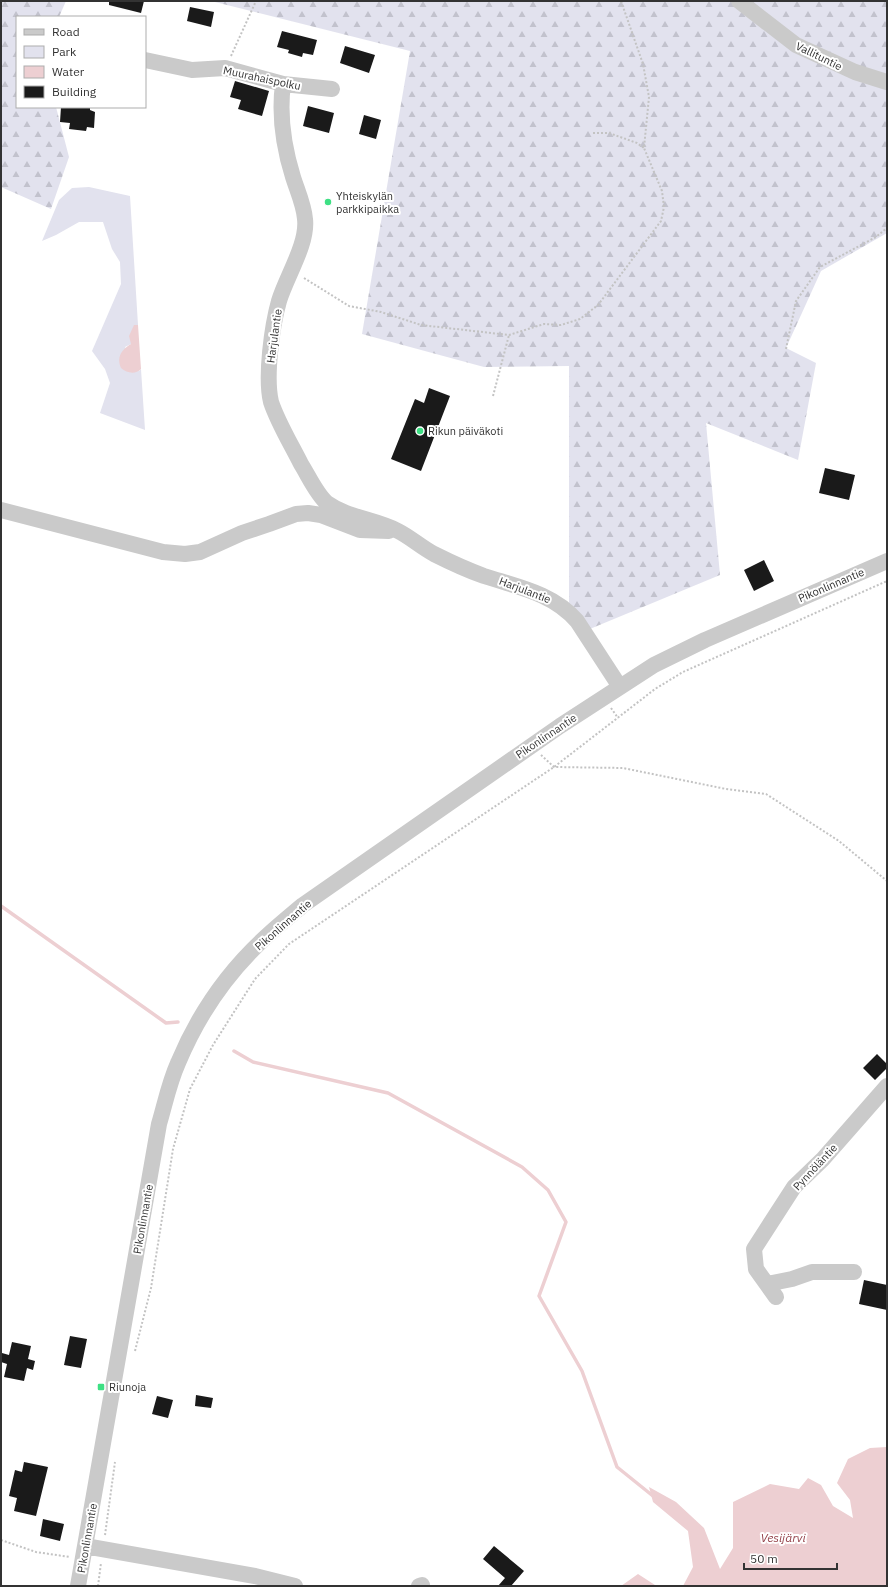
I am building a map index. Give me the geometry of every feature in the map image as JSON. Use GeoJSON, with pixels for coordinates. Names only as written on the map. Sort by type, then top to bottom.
{"type":"FeatureCollection","features":[{"type":"Feature","properties":{"kind":"street","name":"Vallituntie"},"geometry":{"type":"LineString","coordinates":[[740,1],[796,45],[855,72],[887,82]]}},
{"type":"Feature","properties":{"kind":"street","name":"Muurahaispolku"},"geometry":{"type":"LineString","coordinates":[[146,60],[192,70],[225,68],[283,84],[332,89]]}},
{"type":"Feature","properties":{"kind":"street","name":"Harjulantie"},"geometry":{"type":"LineString","coordinates":[[283,84],[283,125],[288,155],[306,219],[302,246],[279,300],[274,327],[269,376],[271,401],[285,434],[311,480],[326,502],[342,512],[371,520],[398,531],[418,545],[441,557],[484,575],[536,592],[557,603],[569,612],[577,621],[620,687]]}},
{"type":"Feature","properties":{"kind":"street"},"geometry":{"type":"LineString","coordinates":[[1,510],[163,552],[185,554],[200,552],[242,533],[296,514],[308,513],[321,515],[360,530],[398,531]]}},
{"type":"Feature","properties":{"kind":"street","name":"Pikonlinnantie"},"geometry":{"type":"LineString","coordinates":[[78,1586],[159,1124],[177,1063],[198,1022],[224,982],[267,935],[303,906],[531,746],[654,665],[705,640],[887,561]]}},
{"type":"Feature","properties":{"kind":"street","name":"Pynnöläntie"},"geometry":{"type":"LineString","coordinates":[[776,1297],[756,1269],[754,1249],[794,1187],[823,1159],[887,1086]]}},
{"type":"Feature","properties":{"kind":"street"},"geometry":{"type":"LineString","coordinates":[[767,1284],[792,1279],[812,1272],[854,1272]]}},
{"type":"Feature","properties":{"kind":"street"},"geometry":{"type":"LineString","coordinates":[[84,1552],[103,1549],[255,1576],[295,1586]]}},
{"type":"Feature","properties":{"kind":"path"},"geometry":{"type":"LineString","coordinates":[[225,68],[256,1]]}},
{"type":"Feature","properties":{"kind":"path"},"geometry":{"type":"LineString","coordinates":[[290,272],[302,277],[349,306],[380,312],[421,325],[509,335],[544,324],[561,324],[580,319],[598,305],[661,221],[664,207],[662,191],[644,148],[649,96],[643,64],[620,1]]}},
{"type":"Feature","properties":{"kind":"path"},"geometry":{"type":"LineString","coordinates":[[592,133],[609,133],[637,143],[644,148]]}},
{"type":"Feature","properties":{"kind":"path"},"geometry":{"type":"LineString","coordinates":[[786,349],[796,301],[820,267],[876,237],[887,228]]}},
{"type":"Feature","properties":{"kind":"path"},"geometry":{"type":"LineString","coordinates":[[494,396],[509,335]]}},
{"type":"Feature","properties":{"kind":"path"},"geometry":{"type":"LineString","coordinates":[[134,1351],[151,1288],[173,1149],[190,1089],[213,1045],[255,979],[289,944],[554,767],[655,688],[683,672],[887,581]]}},
{"type":"Feature","properties":{"kind":"path"},"geometry":{"type":"LineString","coordinates":[[531,746],[554,767],[623,768],[726,790],[766,794],[838,842],[887,881]]}},
{"type":"Feature","properties":{"kind":"path"},"geometry":{"type":"LineString","coordinates":[[98,1586],[115,1469],[115,1456]]}},
{"type":"Feature","properties":{"kind":"path"},"geometry":{"type":"LineString","coordinates":[[1,1540],[36,1552],[84,1552]]}},
{"type":"Feature","properties":{"kind":"green space"},"geometry":{"type":"Polygon","coordinates":[[[1,1],[66,1],[59,16],[16,16],[16,108],[56,108],[69,157],[51,209],[1,187],[1,1]]]}},
{"type":"Feature","properties":{"kind":"green space"},"geometry":{"type":"Polygon","coordinates":[[[211,1],[887,1],[887,233],[821,271],[786,348],[816,363],[798,460],[706,423],[720,575],[585,631],[569,612],[569,366],[484,367],[362,334],[410,51],[211,1]]]}},
{"type":"Feature","properties":{"kind":"green space"},"geometry":{"type":"Polygon","coordinates":[[[89,187],[130,196],[138,325],[135,325],[131,344],[125,347],[139,371],[141,369],[145,430],[100,413],[110,383],[105,369],[92,351],[121,284],[120,262],[112,249],[103,222],[79,222],[42,241],[59,200],[72,188],[89,187]]]}},
{"type":"Feature","properties":{"kind":"water"},"geometry":{"type":"Polygon","coordinates":[[[134,325],[138,325],[141,369],[131,373],[121,368],[119,360],[125,348],[131,344],[129,336],[134,325]]]}},
{"type":"Feature","properties":{"kind":"water","name":"Vesijärvi"},"geometry":{"type":"Polygon","coordinates":[[[887,1447],[887,1586],[683,1586],[693,1567],[688,1531],[653,1502],[649,1487],[676,1502],[704,1528],[720,1569],[733,1548],[733,1502],[770,1484],[799,1489],[808,1478],[821,1485],[833,1506],[853,1518],[850,1500],[837,1483],[848,1459],[870,1448],[887,1447]]]}},
{"type":"Feature","properties":{"kind":"water"},"geometry":{"type":"Polygon","coordinates":[[[638,1574],[655,1585],[656,1586],[621,1586],[638,1574]]]}},
{"type":"Feature","properties":{"kind":"building"},"geometry":{"type":"Polygon","coordinates":[[[109,1],[144,1],[141,13],[109,5],[109,1]]]}},
{"type":"Feature","properties":{"kind":"building"},"geometry":{"type":"Polygon","coordinates":[[[190,7],[214,12],[211,27],[187,21],[190,7]]]}},
{"type":"Feature","properties":{"kind":"building"},"geometry":{"type":"Polygon","coordinates":[[[282,31],[317,40],[313,55],[303,53],[302,57],[288,53],[289,50],[277,47],[282,31]]]}},
{"type":"Feature","properties":{"kind":"building"},"geometry":{"type":"Polygon","coordinates":[[[345,46],[375,55],[369,73],[340,63],[345,46]]]}},
{"type":"Feature","properties":{"kind":"building"},"geometry":{"type":"Polygon","coordinates":[[[235,81],[269,91],[262,116],[238,109],[241,100],[230,97],[235,81]]]}},
{"type":"Feature","properties":{"kind":"building"},"geometry":{"type":"Polygon","coordinates":[[[308,106],[334,113],[329,133],[303,126],[308,106]]]}},
{"type":"Feature","properties":{"kind":"building"},"geometry":{"type":"Polygon","coordinates":[[[61,108],[90,108],[90,110],[95,112],[94,128],[87,127],[86,131],[69,129],[70,123],[60,122],[61,108]]]}},
{"type":"Feature","properties":{"kind":"building"},"geometry":{"type":"Polygon","coordinates":[[[364,115],[381,120],[376,139],[359,134],[364,115]]]}},
{"type":"Feature","properties":{"kind":"building","name":"Rikun päiväkoti"},"geometry":{"type":"Polygon","coordinates":[[[429,388],[450,396],[421,471],[391,459],[415,399],[424,403],[429,388]]]}},
{"type":"Feature","properties":{"kind":"building"},"geometry":{"type":"Polygon","coordinates":[[[825,468],[855,475],[849,500],[819,493],[825,468]]]}},
{"type":"Feature","properties":{"kind":"building"},"geometry":{"type":"Polygon","coordinates":[[[764,560],[774,581],[754,591],[744,570],[764,560]]]}},
{"type":"Feature","properties":{"kind":"building"},"geometry":{"type":"Polygon","coordinates":[[[877,1054],[887,1064],[887,1068],[875,1080],[863,1068],[877,1054]]]}},
{"type":"Feature","properties":{"kind":"building"},"geometry":{"type":"Polygon","coordinates":[[[864,1280],[887,1285],[887,1310],[859,1304],[864,1280]]]}},
{"type":"Feature","properties":{"kind":"building"},"geometry":{"type":"Polygon","coordinates":[[[70,1336],[87,1339],[81,1368],[64,1365],[70,1336]]]}},
{"type":"Feature","properties":{"kind":"building"},"geometry":{"type":"Polygon","coordinates":[[[12,1342],[31,1346],[28,1359],[35,1361],[33,1370],[27,1368],[24,1381],[4,1377],[7,1364],[1,1362],[2,1353],[9,1355],[12,1342]]]}},
{"type":"Feature","properties":{"kind":"building"},"geometry":{"type":"Polygon","coordinates":[[[196,1395],[213,1398],[211,1408],[195,1406],[196,1395]]]}},
{"type":"Feature","properties":{"kind":"building"},"geometry":{"type":"Polygon","coordinates":[[[157,1396],[173,1400],[168,1418],[152,1414],[157,1396]]]}},
{"type":"Feature","properties":{"kind":"building"},"geometry":{"type":"Polygon","coordinates":[[[24,1462],[48,1467],[36,1516],[14,1511],[17,1498],[9,1496],[15,1470],[22,1472],[24,1462]]]}},
{"type":"Feature","properties":{"kind":"building"},"geometry":{"type":"Polygon","coordinates":[[[43,1519],[64,1524],[60,1541],[40,1536],[43,1519]]]}},
{"type":"Feature","properties":{"kind":"building"},"geometry":{"type":"Polygon","coordinates":[[[494,1546],[524,1571],[511,1586],[498,1586],[505,1578],[483,1559],[494,1546]]]}},
{"type":"Feature","properties":{"kind":"waterway"},"geometry":{"type":"LineString","coordinates":[[1,906],[166,1023],[178,1022]]}},
{"type":"Feature","properties":{"kind":"waterway"},"geometry":{"type":"LineString","coordinates":[[234,1051],[253,1062],[388,1093],[522,1167],[548,1190],[566,1222],[539,1296],[582,1371],[617,1467],[653,1496]]}},
{"type":"Feature","properties":{"kind":"place","name":"Yhteiskylän parkkipaikka"},"geometry":{"type":"Point","coordinates":[328,202]}},
{"type":"Feature","properties":{"kind":"place","name":"Rikun päiväkoti"},"geometry":{"type":"Point","coordinates":[420,431]}},
{"type":"Feature","properties":{"kind":"place","name":"Riunoja"},"geometry":{"type":"Point","coordinates":[101,1387]}}]}
